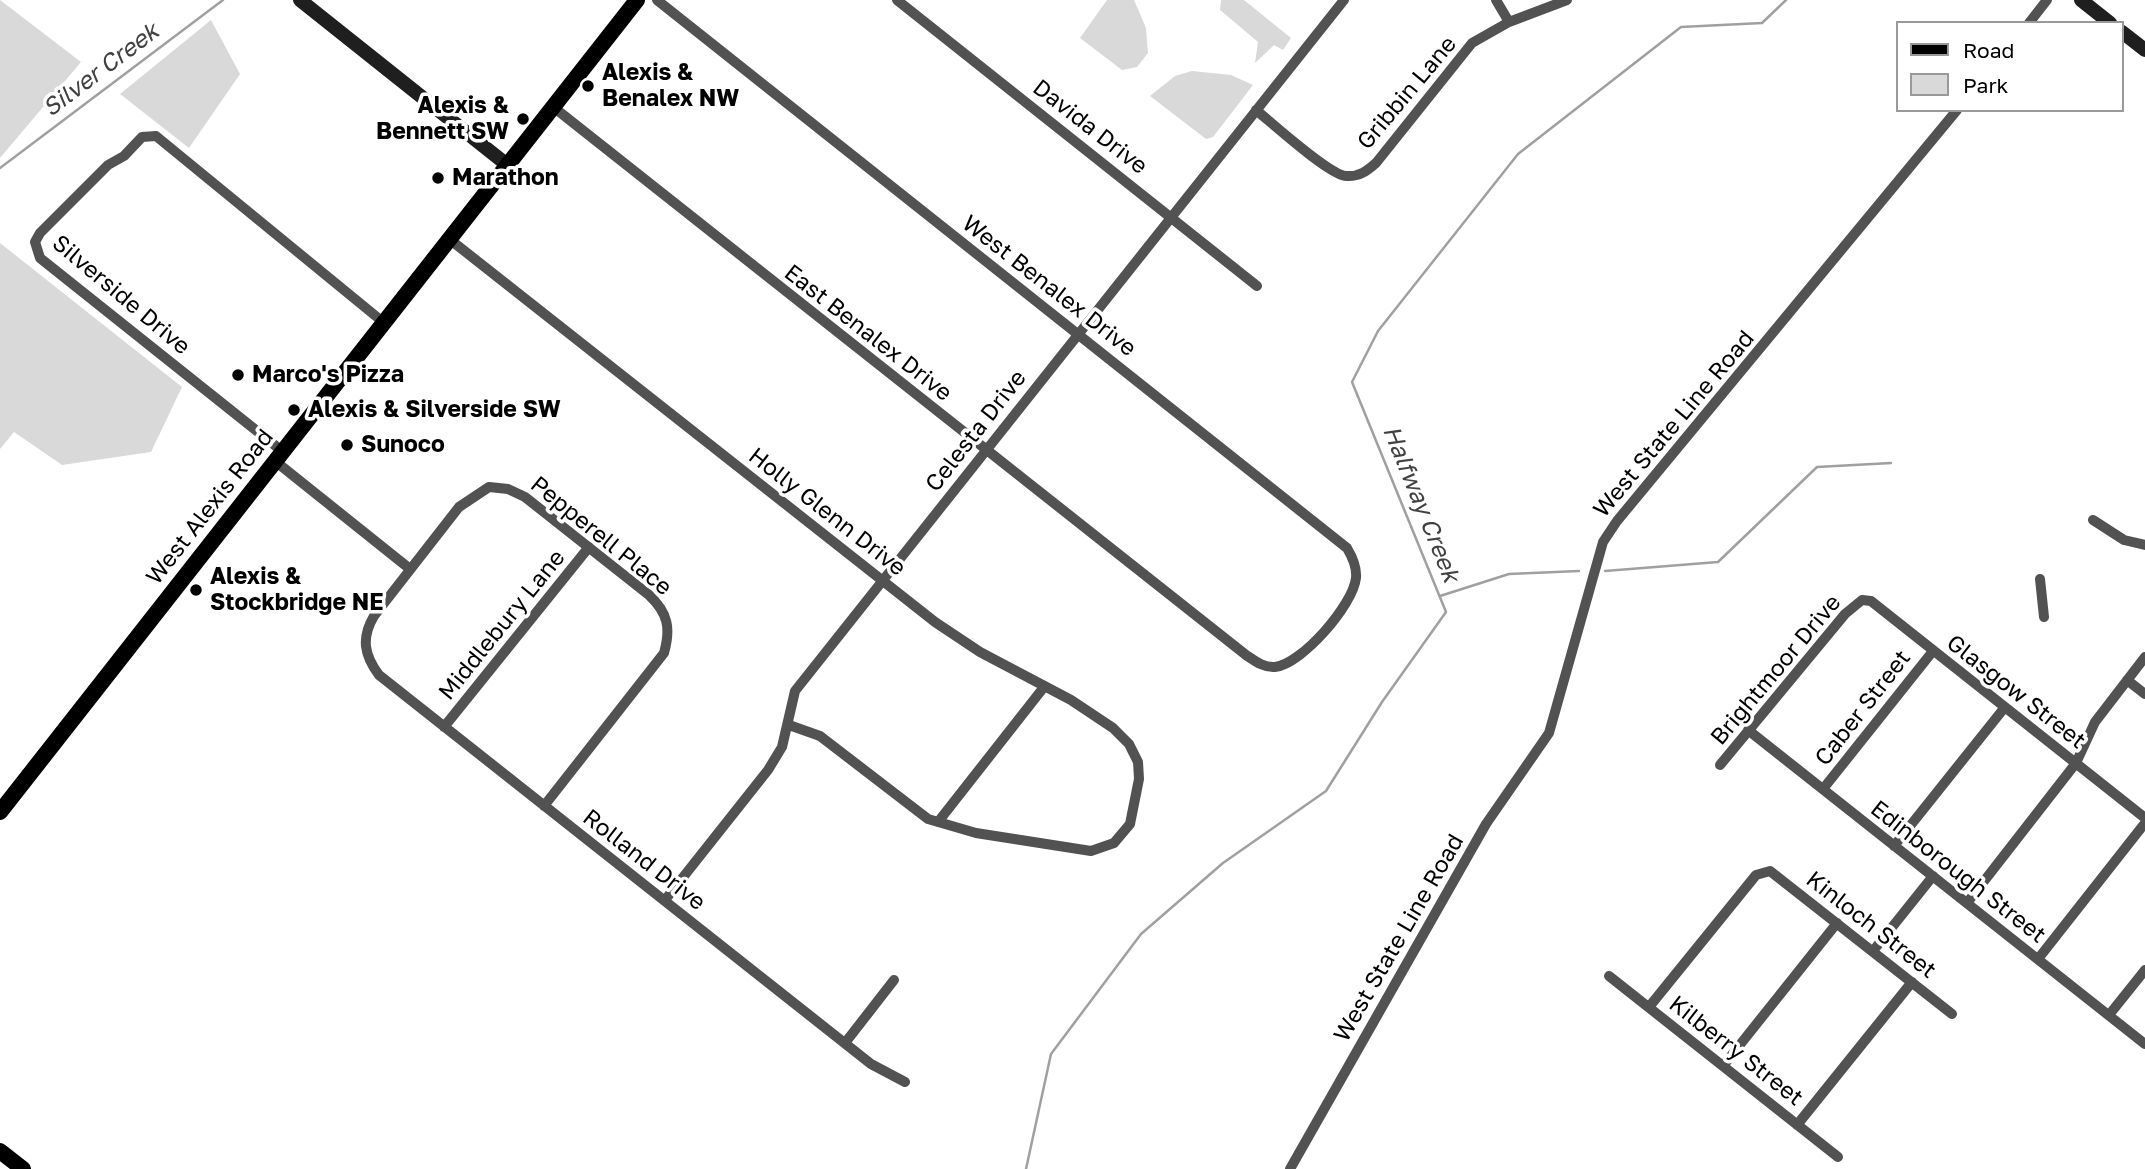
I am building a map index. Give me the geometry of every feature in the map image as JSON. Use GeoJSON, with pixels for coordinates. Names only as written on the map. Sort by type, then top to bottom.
{"type":"FeatureCollection","features":[{"type":"Feature","properties":{"kind":"main road","name":"West Alexis Road"},"geometry":{"type":"LineString","coordinates":[[0,812],[637,0]]}},
{"type":"Feature","properties":{"kind":"main road"},"geometry":{"type":"LineString","coordinates":[[2,1157],[23,1169]]}},
{"type":"Feature","properties":{"kind":"street"},"geometry":{"type":"LineString","coordinates":[[300,0],[506,164]]}},
{"type":"Feature","properties":{"kind":"street","name":"West Benalex Drive"},"geometry":{"type":"LineString","coordinates":[[657,0],[1347,548],[1356,568],[1356,580],[1353,591],[1327,625]]}},
{"type":"Feature","properties":{"kind":"street","name":"Davida Drive"},"geometry":{"type":"LineString","coordinates":[[897,0],[1257,286]]}},
{"type":"Feature","properties":{"kind":"street","name":"Celesta Drive"},"geometry":{"type":"LineString","coordinates":[[665,900],[768,770],[782,747],[789,725],[790,705],[796,691],[1170,216],[1344,0]]}},
{"type":"Feature","properties":{"kind":"street"},"geometry":{"type":"LineString","coordinates":[[1496,0],[1509,22]]}},
{"type":"Feature","properties":{"kind":"street","name":"Gribbin Lane"},"geometry":{"type":"LineString","coordinates":[[1256,110],[1328,168],[1343,176],[1368,170],[1472,43],[1509,22],[1567,0]]}},
{"type":"Feature","properties":{"kind":"street"},"geometry":{"type":"LineString","coordinates":[[2031,21],[2047,0]]}},
{"type":"Feature","properties":{"kind":"street"},"geometry":{"type":"LineString","coordinates":[[2081,0],[2107,21]]}},
{"type":"Feature","properties":{"kind":"street"},"geometry":{"type":"LineString","coordinates":[[2124,34],[2145,50]]}},
{"type":"Feature","properties":{"kind":"street","name":"East Benalex Drive"},"geometry":{"type":"LineString","coordinates":[[552,106],[1256,662],[1276,667],[1297,660],[1327,625]]}},
{"type":"Feature","properties":{"kind":"street","name":"West State Line Road"},"geometry":{"type":"LineString","coordinates":[[1290,1169],[1479,836],[1549,733],[1570,667],[1591,578],[1603,542],[1616,521],[1956,112]]}},
{"type":"Feature","properties":{"kind":"street","name":"Silverside Drive"},"geometry":{"type":"LineString","coordinates":[[279,456],[40,258],[35,251],[35,242],[40,233],[108,165],[124,156],[142,137],[156,136],[383,322]]}},
{"type":"Feature","properties":{"kind":"street","name":"Holly Glenn Drive"},"geometry":{"type":"LineString","coordinates":[[448,238],[954,636],[1113,728],[1129,744],[1138,762],[1139,779],[1130,824],[1114,842],[1091,850],[976,833],[938,822]]}},
{"type":"Feature","properties":{"kind":"street"},"geometry":{"type":"LineString","coordinates":[[279,456],[410,569]]}},
{"type":"Feature","properties":{"kind":"street","name":"Pepperell Place"},"geometry":{"type":"LineString","coordinates":[[410,569],[459,507],[489,486],[517,491],[589,547],[659,605],[666,614],[668,636],[664,653],[544,806]]}},
{"type":"Feature","properties":{"kind":"street"},"geometry":{"type":"LineString","coordinates":[[2093,520],[2124,540],[2145,545]]}},
{"type":"Feature","properties":{"kind":"street","name":"Middlebury Lane"},"geometry":{"type":"LineString","coordinates":[[444,727],[589,547]]}},
{"type":"Feature","properties":{"kind":"street","name":"Rolland Drive"},"geometry":{"type":"LineString","coordinates":[[410,569],[366,630],[368,659],[379,676],[871,1064],[905,1082]]}},
{"type":"Feature","properties":{"kind":"street"},"geometry":{"type":"LineString","coordinates":[[2040,579],[2044,617]]}},
{"type":"Feature","properties":{"kind":"street","name":"Glasgow Street"},"geometry":{"type":"LineString","coordinates":[[1862,600],[1871,601],[2145,818]]}},
{"type":"Feature","properties":{"kind":"street","name":"Brightmoor Drive"},"geometry":{"type":"LineString","coordinates":[[1720,765],[1796,677],[1845,614],[1862,600]]}},
{"type":"Feature","properties":{"kind":"street","name":"Caber Street"},"geometry":{"type":"LineString","coordinates":[[1823,789],[1933,651]]}},
{"type":"Feature","properties":{"kind":"street"},"geometry":{"type":"LineString","coordinates":[[1966,902],[2076,763],[2095,722],[2145,657]]}},
{"type":"Feature","properties":{"kind":"street"},"geometry":{"type":"LineString","coordinates":[[2127,680],[2145,694]]}},
{"type":"Feature","properties":{"kind":"street"},"geometry":{"type":"LineString","coordinates":[[789,725],[820,736],[914,810],[938,822],[1044,687]]}},
{"type":"Feature","properties":{"kind":"street"},"geometry":{"type":"LineString","coordinates":[[1894,846],[2005,707]]}},
{"type":"Feature","properties":{"kind":"street","name":"Edinborough Street"},"geometry":{"type":"LineString","coordinates":[[1748,730],[2145,1044]]}},
{"type":"Feature","properties":{"kind":"street"},"geometry":{"type":"LineString","coordinates":[[2038,959],[2145,823]]}},
{"type":"Feature","properties":{"kind":"street","name":"Kinloch Street"},"geometry":{"type":"LineString","coordinates":[[1649,1007],[1750,882],[1762,872],[1777,875],[1952,1014]]}},
{"type":"Feature","properties":{"kind":"street"},"geometry":{"type":"LineString","coordinates":[[1874,951],[1933,876]]}},
{"type":"Feature","properties":{"kind":"street"},"geometry":{"type":"LineString","coordinates":[[1723,1066],[1837,923]]}},
{"type":"Feature","properties":{"kind":"street"},"geometry":{"type":"LineString","coordinates":[[2109,1015],[2145,970]]}},
{"type":"Feature","properties":{"kind":"street","name":"Kilberry Street"},"geometry":{"type":"LineString","coordinates":[[1609,976],[1838,1157]]}},
{"type":"Feature","properties":{"kind":"street"},"geometry":{"type":"LineString","coordinates":[[845,1043],[894,980]]}},
{"type":"Feature","properties":{"kind":"street"},"geometry":{"type":"LineString","coordinates":[[1797,1125],[1912,982]]}},
{"type":"Feature","properties":{"kind":"green space"},"geometry":{"type":"Polygon","coordinates":[[[0,0],[81,62],[0,158],[0,0]]]}},
{"type":"Feature","properties":{"kind":"green space"},"geometry":{"type":"Polygon","coordinates":[[[1107,0],[1134,0],[1146,28],[1148,53],[1137,67],[1122,70],[1080,38],[1107,0]]]}},
{"type":"Feature","properties":{"kind":"green space"},"geometry":{"type":"Polygon","coordinates":[[[1221,0],[1244,0],[1291,38],[1283,50],[1274,45],[1255,63],[1258,42],[1220,10],[1221,0]]]}},
{"type":"Feature","properties":{"kind":"green space"},"geometry":{"type":"Polygon","coordinates":[[[211,20],[240,74],[189,148],[120,94],[211,20]]]}},
{"type":"Feature","properties":{"kind":"green space"},"geometry":{"type":"Polygon","coordinates":[[[1192,71],[1231,75],[1253,85],[1213,137],[1206,139],[1150,96],[1175,76],[1192,71]]]}},
{"type":"Feature","properties":{"kind":"green space"},"geometry":{"type":"Polygon","coordinates":[[[0,243],[182,387],[151,452],[62,465],[14,432],[0,449],[0,243]]]}},
{"type":"Feature","properties":{"kind":"waterway","name":"Silver Creek"},"geometry":{"type":"LineString","coordinates":[[0,168],[223,0]]}},
{"type":"Feature","properties":{"kind":"waterway","name":"Halfway Creek"},"geometry":{"type":"LineString","coordinates":[[1026,1169],[1051,1054],[1141,934],[1223,863],[1326,791],[1382,702],[1446,612],[1352,382],[1378,331],[1518,154],[1681,27],[1762,23],[1786,0]]}},
{"type":"Feature","properties":{"kind":"waterway"},"geometry":{"type":"LineString","coordinates":[[1605,571],[1718,562],[1817,467],[1891,463]]}},
{"type":"Feature","properties":{"kind":"waterway"},"geometry":{"type":"LineString","coordinates":[[1440,596],[1509,574],[1579,571]]}},
{"type":"Feature","properties":{"kind":"place","name":"Alexis & Benalex NW"},"geometry":{"type":"Point","coordinates":[588,86]}},
{"type":"Feature","properties":{"kind":"place","name":"Alexis & Bennett SW"},"geometry":{"type":"Point","coordinates":[523,119]}},
{"type":"Feature","properties":{"kind":"place","name":"Marathon"},"geometry":{"type":"Point","coordinates":[438,178]}},
{"type":"Feature","properties":{"kind":"place","name":"Marco's Pizza"},"geometry":{"type":"Point","coordinates":[238,375]}},
{"type":"Feature","properties":{"kind":"place","name":"Alexis & Silverside SW"},"geometry":{"type":"Point","coordinates":[294,410]}},
{"type":"Feature","properties":{"kind":"place","name":"Sunoco"},"geometry":{"type":"Point","coordinates":[347,445]}},
{"type":"Feature","properties":{"kind":"place","name":"Alexis & Stockbridge NE"},"geometry":{"type":"Point","coordinates":[196,590]}}]}
